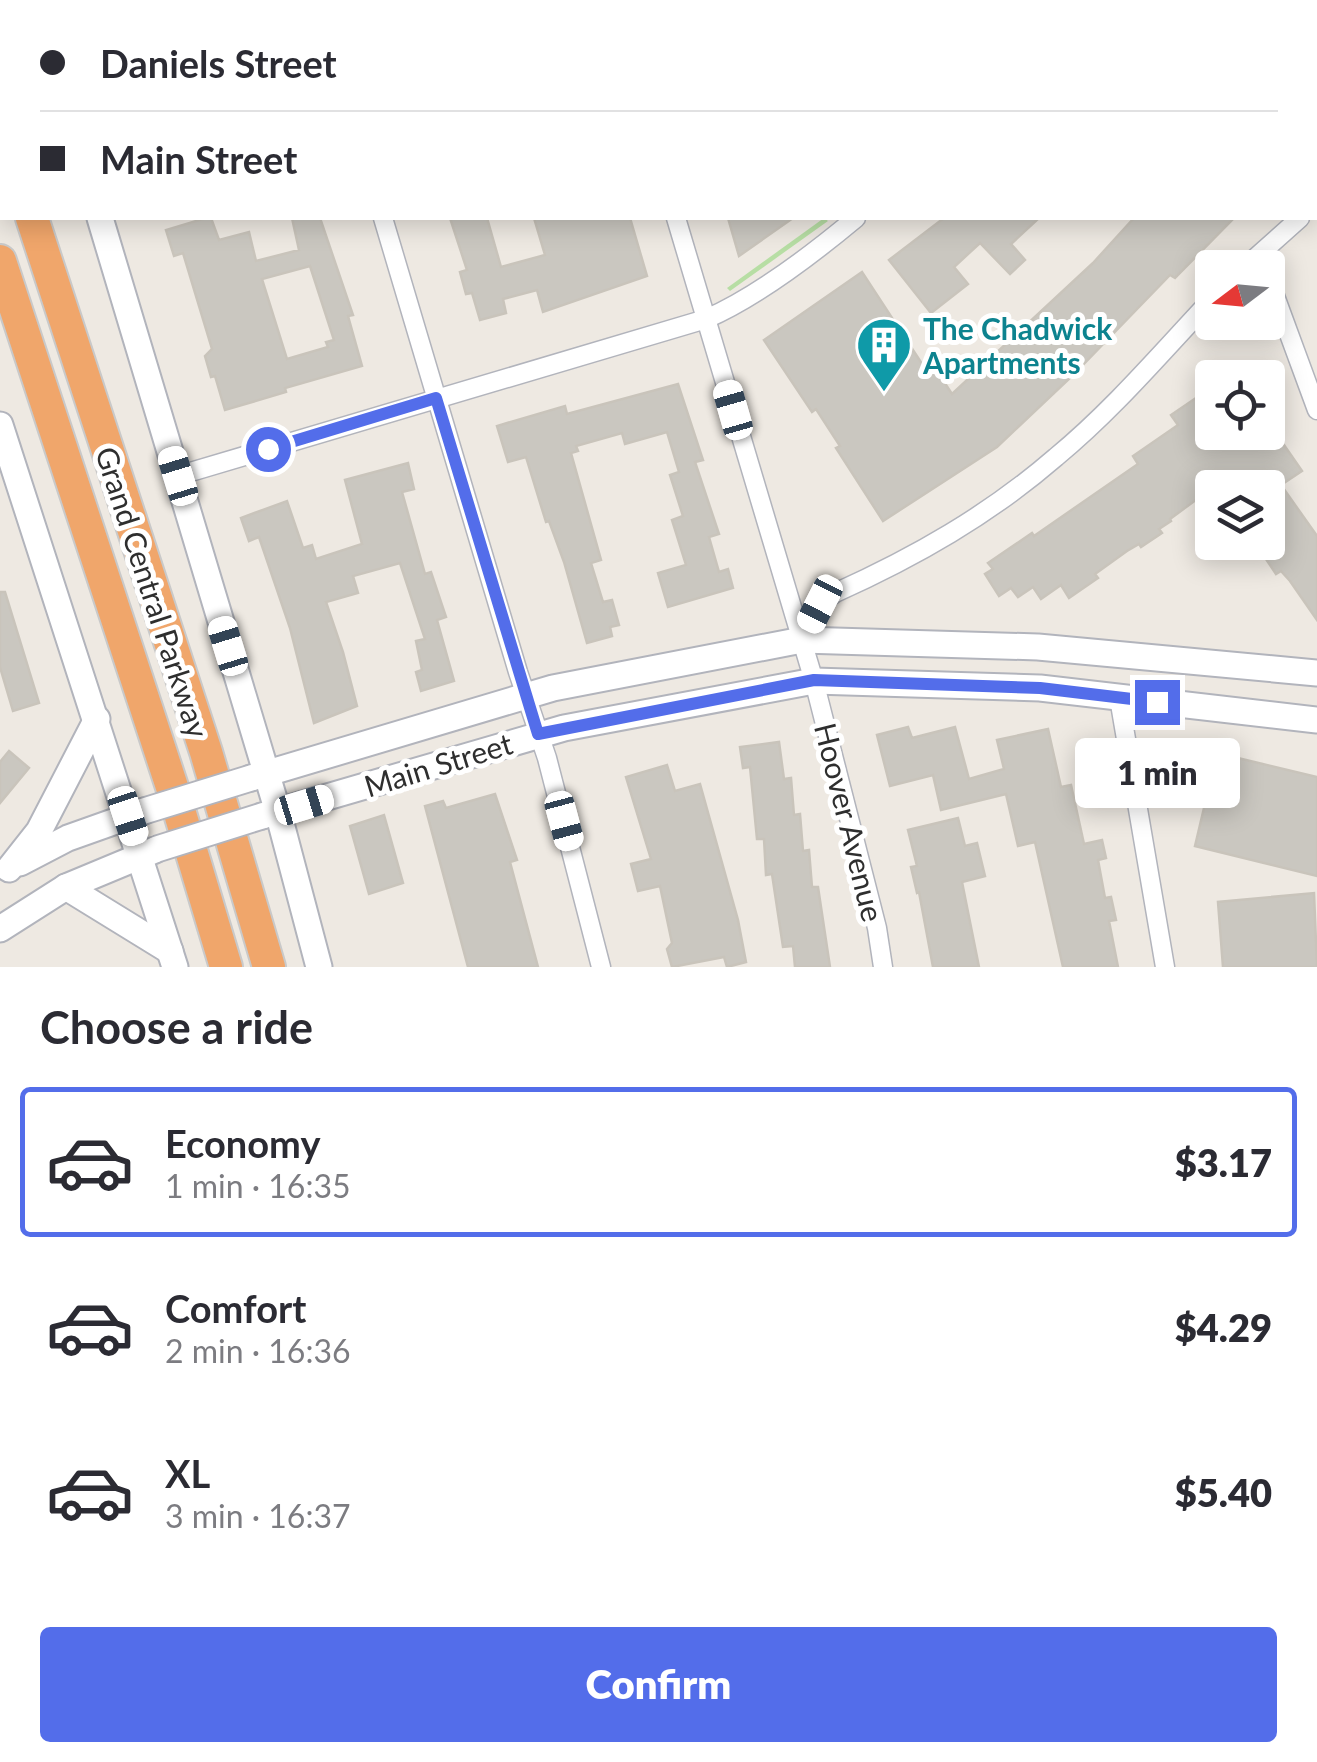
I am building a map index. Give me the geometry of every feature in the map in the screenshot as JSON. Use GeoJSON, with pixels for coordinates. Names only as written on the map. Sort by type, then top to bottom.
{"type":"FeatureCollection","features":[{"type":"Feature","properties":{"kind":"highway","name":"Grand Central Parkway"},"geometry":{"type":"LineString","coordinates":[[33,220],[206,752],[269,967]]}},
{"type":"Feature","properties":{"kind":"highway","name":"Grand Central Parkway"},"geometry":{"type":"LineString","coordinates":[[0,261],[174,790],[226,967]]}},
{"type":"Feature","properties":{"kind":"main road","name":"Grand Central Parkway"},"geometry":{"type":"LineString","coordinates":[[101,220],[178,476],[270,814],[319,967]]}},
{"type":"Feature","properties":{"kind":"main road"},"geometry":{"type":"LineString","coordinates":[[0,425],[97,719],[136,813],[172,959]]}},
{"type":"Feature","properties":{"kind":"main road","name":"Main Street"},"geometry":{"type":"LineString","coordinates":[[5,872],[68,838],[136,813],[526,696],[802,640],[1038,647],[1317,672]]}},
{"type":"Feature","properties":{"kind":"main road","name":"Main Street"},"geometry":{"type":"LineString","coordinates":[[0,929],[66,887],[148,852],[270,814],[538,734],[814,680],[1040,688],[1317,720]]}},
{"type":"Feature","properties":{"kind":"main road"},"geometry":{"type":"LineString","coordinates":[[5,872],[40,831],[97,719]]}},
{"type":"Feature","properties":{"kind":"main road"},"geometry":{"type":"LineString","coordinates":[[66,887],[172,959]]}},
{"type":"Feature","properties":{"kind":"street"},"geometry":{"type":"LineString","coordinates":[[384,220],[586,898],[601,967]]}},
{"type":"Feature","properties":{"kind":"street","name":"Hoover Avenue"},"geometry":{"type":"LineString","coordinates":[[677,220],[814,680],[877,928],[883,967]]}},
{"type":"Feature","properties":{"kind":"street"},"geometry":{"type":"LineString","coordinates":[[178,476],[706,318],[726,310],[853,220]]}},
{"type":"Feature","properties":{"kind":"street"},"geometry":{"type":"LineString","coordinates":[[1267,250],[1298,220]]}},
{"type":"Feature","properties":{"kind":"street"},"geometry":{"type":"LineString","coordinates":[[802,640],[820,604],[835,593],[942,540],[982,515],[1059,456],[1195,316]]}},
{"type":"Feature","properties":{"kind":"street"},"geometry":{"type":"LineString","coordinates":[[1285,323],[1317,410]]}},
{"type":"Feature","properties":{"kind":"street"},"geometry":{"type":"LineString","coordinates":[[1118,698],[1164,967]]}},
{"type":"Feature","properties":{"kind":"green space"},"geometry":{"type":"Polygon","coordinates":[[[821,220],[828,221],[730,291],[727,288],[821,220]]]}},
{"type":"Feature","properties":{"kind":"building"},"geometry":{"type":"Polygon","coordinates":[[[199,220],[212,220],[219,240],[249,232],[256,261],[299,250],[292,220],[321,220],[353,315],[348,316],[362,366],[225,410],[205,356],[212,349],[183,253],[174,256],[166,230],[199,220]],[[310,266],[262,279],[287,359],[328,347],[326,342],[334,340],[310,266]]]}},
{"type":"Feature","properties":{"kind":"building"},"geometry":{"type":"Polygon","coordinates":[[[451,220],[488,220],[501,267],[545,255],[535,220],[631,220],[647,276],[543,312],[537,290],[503,299],[506,313],[480,320],[460,272],[467,270],[451,220]]]}},
{"type":"Feature","properties":{"kind":"building"},"geometry":{"type":"Polygon","coordinates":[[[729,220],[790,220],[739,256],[729,220]]]}},
{"type":"Feature","properties":{"kind":"building"},"geometry":{"type":"Polygon","coordinates":[[[941,220],[1037,220],[1011,244],[1025,260],[1010,274],[980,243],[954,267],[968,284],[931,313],[889,260],[941,220]]]}},
{"type":"Feature","properties":{"kind":"building"},"geometry":{"type":"Polygon","coordinates":[[[1132,220],[1232,220],[1203,250],[1195,250],[1195,258],[1175,278],[1170,275],[997,447],[883,521],[816,409],[812,412],[764,340],[862,272],[926,370],[933,365],[952,394],[1093,263],[1132,220]]]}},
{"type":"Feature","properties":{"kind":"building"},"geometry":{"type":"Polygon","coordinates":[[[678,384],[703,460],[695,462],[719,534],[709,537],[719,572],[728,569],[733,588],[668,607],[658,573],[686,565],[672,520],[683,516],[670,475],[679,472],[667,432],[625,444],[622,433],[576,446],[578,451],[571,453],[601,560],[591,563],[603,602],[612,600],[619,625],[610,627],[612,636],[587,643],[564,562],[549,521],[546,522],[526,457],[508,462],[497,426],[565,406],[567,414],[678,384]]]}},
{"type":"Feature","properties":{"kind":"building"},"geometry":{"type":"Polygon","coordinates":[[[1195,399],[1195,450],[1285,450],[1285,446],[1302,471],[1285,482],[1285,470],[1195,470],[1195,501],[1159,529],[1162,533],[1127,551],[1069,598],[1061,585],[1041,599],[1033,587],[1018,597],[1011,588],[999,596],[985,574],[993,569],[988,563],[1138,464],[1133,456],[1178,425],[1171,415],[1195,399]]]}},
{"type":"Feature","properties":{"kind":"building"},"geometry":{"type":"Polygon","coordinates":[[[408,463],[414,489],[402,492],[425,574],[431,572],[446,617],[437,620],[454,681],[421,691],[416,672],[422,670],[416,641],[425,639],[400,563],[353,576],[358,593],[326,602],[357,706],[314,723],[290,628],[259,537],[249,541],[241,518],[287,501],[303,548],[312,545],[316,559],[362,544],[345,480],[408,463]]]}},
{"type":"Feature","properties":{"kind":"building"},"geometry":{"type":"Polygon","coordinates":[[[1285,491],[1317,536],[1317,620],[1290,581],[1281,571],[1276,574],[1267,560],[1285,560],[1285,491]]]}},
{"type":"Feature","properties":{"kind":"building"},"geometry":{"type":"Polygon","coordinates":[[[0,592],[5,592],[39,703],[13,711],[0,667],[0,592]]]}},
{"type":"Feature","properties":{"kind":"building"},"geometry":{"type":"Polygon","coordinates":[[[908,727],[912,738],[955,727],[969,779],[1004,769],[997,740],[1048,729],[1061,787],[1071,785],[1084,844],[1102,840],[1106,858],[1098,860],[1105,898],[1111,897],[1116,920],[1109,921],[1118,967],[1063,967],[1035,842],[1018,846],[1006,794],[941,810],[933,775],[890,786],[877,735],[908,727]]]}},
{"type":"Feature","properties":{"kind":"building"},"geometry":{"type":"Polygon","coordinates":[[[779,742],[784,779],[791,778],[794,815],[800,814],[803,851],[809,850],[812,887],[818,887],[830,967],[795,967],[793,946],[783,947],[772,874],[766,875],[764,839],[757,839],[750,767],[743,768],[740,747],[779,742]]]}},
{"type":"Feature","properties":{"kind":"building"},"geometry":{"type":"Polygon","coordinates":[[[9,751],[29,768],[0,803],[0,762],[9,751]]]}},
{"type":"Feature","properties":{"kind":"building"},"geometry":{"type":"Polygon","coordinates":[[[1217,753],[1317,777],[1317,876],[1195,846],[1217,753]]]}},
{"type":"Feature","properties":{"kind":"building"},"geometry":{"type":"Polygon","coordinates":[[[667,765],[675,791],[700,784],[746,962],[727,967],[724,957],[672,967],[667,949],[672,943],[660,886],[638,891],[631,864],[651,859],[626,777],[667,765]]]}},
{"type":"Feature","properties":{"kind":"building"},"geometry":{"type":"Polygon","coordinates":[[[495,794],[517,860],[510,862],[538,967],[468,967],[425,806],[443,801],[446,808],[495,794]]]}},
{"type":"Feature","properties":{"kind":"building"},"geometry":{"type":"Polygon","coordinates":[[[384,815],[403,883],[369,894],[350,826],[384,815]]]}},
{"type":"Feature","properties":{"kind":"building"},"geometry":{"type":"Polygon","coordinates":[[[958,818],[965,846],[977,843],[985,876],[962,882],[979,967],[933,967],[911,867],[917,866],[908,830],[958,818]]]}},
{"type":"Feature","properties":{"kind":"building"},"geometry":{"type":"Polygon","coordinates":[[[1314,893],[1317,967],[1223,967],[1218,902],[1314,893]]]}},
{"type":"Feature","properties":{"kind":"place","name":"The Chadwick Apartments"},"geometry":{"type":"Point","coordinates":[884,394]}},
{"type":"Feature","properties":{"kind":"route"},"geometry":{"type":"LineString","coordinates":[[268,449],[436,398],[538,734],[814,680],[1040,688],[1157,702]]}}]}
